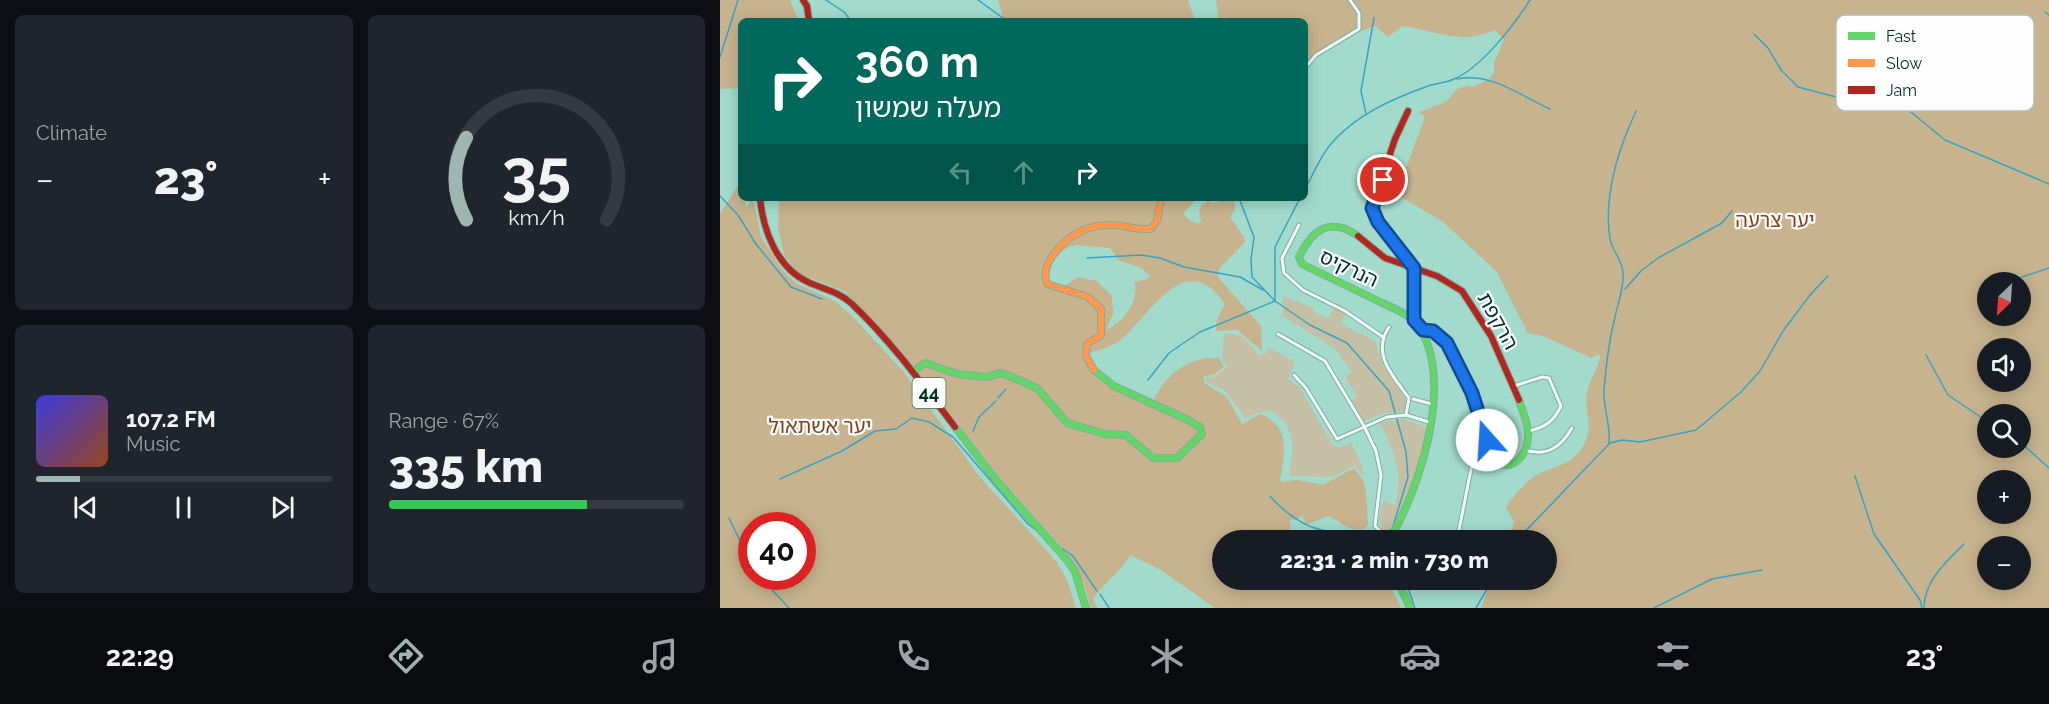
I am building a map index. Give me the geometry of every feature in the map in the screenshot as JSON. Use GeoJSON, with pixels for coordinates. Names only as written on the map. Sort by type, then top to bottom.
{"type":"FeatureCollection","features":[{"type":"Feature","properties":{"kind":"main road"},"geometry":{"type":"LineString","coordinates":[[803,0],[808,18]]}},
{"type":"Feature","properties":{"kind":"main road"},"geometry":{"type":"LineString","coordinates":[[1395,530],[1402,523],[1411,500],[1431,423],[1429,345],[1423,330],[1414,320],[1414,268],[1378,222],[1372,208],[1391,149],[1408,111]]}},
{"type":"Feature","properties":{"kind":"main road","name":"44"},"geometry":{"type":"LineString","coordinates":[[760,201],[765,232],[789,268],[805,281],[825,288],[849,301],[914,372],[987,470],[1067,560],[1075,572],[1086,608]]}},
{"type":"Feature","properties":{"kind":"main road"},"geometry":{"type":"LineString","coordinates":[[914,372],[925,363],[957,374],[981,377],[1002,373],[1037,388],[1067,423],[1105,434],[1126,435],[1153,458],[1173,459],[1180,455],[1202,434],[1200,427],[1166,409],[1143,402],[1095,372],[1089,365],[1084,351],[1087,344],[1101,335],[1100,310],[1088,296],[1047,284],[1044,274],[1048,262],[1062,243],[1083,229],[1103,225],[1151,229],[1157,221],[1160,201]]}},
{"type":"Feature","properties":{"kind":"main road","name":"הרקפת"},"geometry":{"type":"LineString","coordinates":[[1302,264],[1299,257],[1306,242],[1322,229],[1334,225],[1351,231],[1390,261],[1437,276],[1462,291],[1475,308],[1514,386],[1528,431],[1524,450]]}},
{"type":"Feature","properties":{"kind":"main road","name":"הנרקיס"},"geometry":{"type":"LineString","coordinates":[[1302,264],[1414,320]]}},
{"type":"Feature","properties":{"kind":"main road"},"geometry":{"type":"LineString","coordinates":[[1480,424],[1500,466],[1512,467],[1524,450]]}},
{"type":"Feature","properties":{"kind":"main road"},"geometry":{"type":"LineString","coordinates":[[1402,590],[1410,608]]}},
{"type":"Feature","properties":{"kind":"street"},"geometry":{"type":"LineString","coordinates":[[1308,64],[1316,55],[1359,29],[1359,13],[1350,0]]}},
{"type":"Feature","properties":{"kind":"street"},"geometry":{"type":"LineString","coordinates":[[1299,225],[1282,258],[1284,273],[1303,290],[1345,311],[1383,337]]}},
{"type":"Feature","properties":{"kind":"street"},"geometry":{"type":"LineString","coordinates":[[1389,327],[1383,337],[1383,358],[1409,398],[1406,416]]}},
{"type":"Feature","properties":{"kind":"street"},"geometry":{"type":"LineString","coordinates":[[1423,330],[1438,334],[1449,347],[1472,393],[1480,424],[1459,530]]}},
{"type":"Feature","properties":{"kind":"street"},"geometry":{"type":"LineString","coordinates":[[1278,334],[1325,362],[1364,426],[1376,451],[1381,475],[1375,526],[1379,530]]}},
{"type":"Feature","properties":{"kind":"street"},"geometry":{"type":"LineString","coordinates":[[1294,375],[1306,388],[1337,439],[1387,417],[1406,416],[1431,423]]}},
{"type":"Feature","properties":{"kind":"street"},"geometry":{"type":"LineString","coordinates":[[1514,386],[1542,377],[1549,378],[1561,406],[1548,424],[1528,431]]}},
{"type":"Feature","properties":{"kind":"street"},"geometry":{"type":"LineString","coordinates":[[1413,399],[1432,404]]}},
{"type":"Feature","properties":{"kind":"street"},"geometry":{"type":"LineString","coordinates":[[1524,450],[1546,452],[1562,443],[1572,428]]}},
{"type":"Feature","properties":{"kind":"shaded area"},"geometry":{"type":"Polygon","coordinates":[[[1283,296],[1314,308],[1313,311],[1328,319],[1334,308],[1346,314],[1341,324],[1375,341],[1383,366],[1405,398],[1405,412],[1385,413],[1364,421],[1352,400],[1357,396],[1345,377],[1352,372],[1335,349],[1283,316],[1283,296]]]}},
{"type":"Feature","properties":{"kind":"shaded area"},"geometry":{"type":"Polygon","coordinates":[[[1224,333],[1242,336],[1259,355],[1267,353],[1268,347],[1295,362],[1288,379],[1300,388],[1333,445],[1340,448],[1351,442],[1362,465],[1364,477],[1355,465],[1333,477],[1289,476],[1292,438],[1286,424],[1270,411],[1245,418],[1224,390],[1206,382],[1206,377],[1214,377],[1227,367],[1222,360],[1224,333]]]}},
{"type":"Feature","properties":{"kind":"shaded area"},"geometry":{"type":"Polygon","coordinates":[[[1403,419],[1424,426],[1427,431],[1414,483],[1393,530],[1383,530],[1379,518],[1383,501],[1395,505],[1398,483],[1393,452],[1380,423],[1403,419]]]}},
{"type":"Feature","properties":{"kind":"green space"},"geometry":{"type":"Polygon","coordinates":[[[720,0],[790,0],[798,18],[738,18],[738,88],[720,89],[720,0]]]}},
{"type":"Feature","properties":{"kind":"green space"},"geometry":{"type":"Polygon","coordinates":[[[998,0],[1188,0],[1194,18],[1003,18],[998,0]]]}},
{"type":"Feature","properties":{"kind":"green space","name":"יער צרעה"},"geometry":{"type":"Polygon","coordinates":[[[1216,0],[2049,0],[2049,608],[1481,608],[1488,590],[1557,590],[1557,530],[1511,530],[1514,522],[1506,507],[1516,493],[1530,480],[1568,462],[1582,448],[1589,426],[1587,393],[1600,358],[1599,354],[1591,358],[1543,336],[1528,333],[1497,272],[1442,221],[1396,194],[1425,117],[1419,112],[1446,102],[1457,89],[1469,85],[1472,87],[1488,80],[1494,73],[1494,63],[1504,39],[1494,30],[1482,35],[1459,37],[1402,26],[1388,37],[1375,26],[1337,39],[1308,63],[1308,18],[1219,18],[1216,0]]]}},
{"type":"Feature","properties":{"kind":"green space","name":"יער אשתאול"},"geometry":{"type":"Polygon","coordinates":[[[737,187],[738,201],[745,201],[746,208],[751,201],[754,201],[761,237],[783,271],[797,284],[835,301],[855,319],[903,371],[979,476],[1057,562],[1067,580],[1076,608],[720,608],[720,214],[737,187]]]}},
{"type":"Feature","properties":{"kind":"green space"},"geometry":{"type":"Polygon","coordinates":[[[779,201],[1194,201],[1184,213],[1186,218],[1198,224],[1201,222],[1199,211],[1201,205],[1207,201],[1211,203],[1234,201],[1235,209],[1230,217],[1245,242],[1219,269],[1217,276],[1261,326],[1262,351],[1237,330],[1216,331],[1217,319],[1225,304],[1211,288],[1197,282],[1184,283],[1171,289],[1120,341],[1082,356],[1094,374],[1111,388],[1151,407],[1161,387],[1177,371],[1196,361],[1219,358],[1224,367],[1213,375],[1204,376],[1204,383],[1227,397],[1242,424],[1260,414],[1277,426],[1284,441],[1280,480],[1282,482],[1297,480],[1323,485],[1354,468],[1363,480],[1368,524],[1365,529],[1348,527],[1328,516],[1306,525],[1302,515],[1297,520],[1290,520],[1290,530],[1212,530],[1212,590],[1392,590],[1401,608],[1215,608],[1161,570],[1130,555],[1122,567],[1096,594],[1093,600],[1097,608],[1091,608],[1085,587],[1066,552],[1004,483],[898,347],[846,292],[798,273],[784,255],[778,228],[779,201]],[[1076,245],[1065,249],[1056,258],[1049,274],[1049,280],[1062,287],[1078,277],[1097,281],[1112,296],[1113,314],[1106,330],[1124,317],[1129,310],[1135,297],[1134,282],[1148,279],[1150,276],[1141,268],[1118,260],[1110,248],[1076,245]]]}},
{"type":"Feature","properties":{"kind":"waterway"},"geometry":{"type":"LineString","coordinates":[[720,57],[738,0]]}},
{"type":"Feature","properties":{"kind":"waterway"},"geometry":{"type":"LineString","coordinates":[[826,0],[849,18]]}},
{"type":"Feature","properties":{"kind":"waterway"},"geometry":{"type":"LineString","coordinates":[[978,0],[1003,18]]}},
{"type":"Feature","properties":{"kind":"waterway"},"geometry":{"type":"LineString","coordinates":[[1308,183],[1326,150],[1340,134],[1388,102],[1465,73],[1496,44],[1530,0]]}},
{"type":"Feature","properties":{"kind":"waterway"},"geometry":{"type":"LineString","coordinates":[[2045,12],[2049,15]]}},
{"type":"Feature","properties":{"kind":"waterway"},"geometry":{"type":"LineString","coordinates":[[1366,114],[1361,91],[1374,18]]}},
{"type":"Feature","properties":{"kind":"waterway"},"geometry":{"type":"LineString","coordinates":[[1754,34],[1768,48],[1781,70],[1798,87],[1836,97]]}},
{"type":"Feature","properties":{"kind":"waterway"},"geometry":{"type":"LineString","coordinates":[[1457,79],[1470,78],[1494,82],[1550,109]]}},
{"type":"Feature","properties":{"kind":"waterway"},"geometry":{"type":"LineString","coordinates":[[1527,530],[1609,444],[1604,390],[1609,344],[1623,279],[1623,269],[1610,239],[1608,223],[1610,190],[1623,141],[1636,111]]}},
{"type":"Feature","properties":{"kind":"waterway"},"geometry":{"type":"LineString","coordinates":[[1910,111],[1945,140],[2049,184]]}},
{"type":"Feature","properties":{"kind":"waterway"},"geometry":{"type":"LineString","coordinates":[[720,196],[738,215],[756,244],[791,287],[822,299]]}},
{"type":"Feature","properties":{"kind":"waterway"},"geometry":{"type":"LineString","coordinates":[[1240,201],[1254,237],[1251,259],[1252,277],[1275,301],[1310,325],[1347,343],[1389,391],[1406,452],[1408,477],[1392,530]]}},
{"type":"Feature","properties":{"kind":"waterway"},"geometry":{"type":"LineString","coordinates":[[1148,380],[1169,353],[1200,332],[1275,301],[1275,247],[1298,201]]}},
{"type":"Feature","properties":{"kind":"waterway"},"geometry":{"type":"LineString","coordinates":[[1625,289],[1642,270],[1658,258],[1722,223],[1732,211]]}},
{"type":"Feature","properties":{"kind":"waterway"},"geometry":{"type":"LineString","coordinates":[[1087,258],[1141,255],[1160,258],[1184,267],[1240,277],[1263,290]]}},
{"type":"Feature","properties":{"kind":"waterway"},"geometry":{"type":"LineString","coordinates":[[2031,274],[2049,268]]}},
{"type":"Feature","properties":{"kind":"waterway"},"geometry":{"type":"LineString","coordinates":[[1610,443],[1622,440],[1640,442],[1696,430],[1741,392],[1760,371],[1783,331],[1810,295],[1828,276]]}},
{"type":"Feature","properties":{"kind":"waterway"},"geometry":{"type":"LineString","coordinates":[[1926,355],[1948,395],[1977,415]]}},
{"type":"Feature","properties":{"kind":"waterway"},"geometry":{"type":"LineString","coordinates":[[998,398],[1006,389]]}},
{"type":"Feature","properties":{"kind":"waterway"},"geometry":{"type":"LineString","coordinates":[[973,431],[979,417],[996,401]]}},
{"type":"Feature","properties":{"kind":"waterway"},"geometry":{"type":"LineString","coordinates":[[780,479],[842,451],[875,431],[896,429],[912,418],[929,422],[953,437],[1028,524],[1036,530]]}},
{"type":"Feature","properties":{"kind":"waterway"},"geometry":{"type":"LineString","coordinates":[[2031,452],[2049,468]]}},
{"type":"Feature","properties":{"kind":"waterway"},"geometry":{"type":"LineString","coordinates":[[1855,476],[1874,534],[1920,600],[1922,608]]}},
{"type":"Feature","properties":{"kind":"waterway"},"geometry":{"type":"LineString","coordinates":[[1270,496],[1298,520],[1322,530]]}},
{"type":"Feature","properties":{"kind":"waterway"},"geometry":{"type":"LineString","coordinates":[[729,518],[738,537]]}},
{"type":"Feature","properties":{"kind":"waterway"},"geometry":{"type":"LineString","coordinates":[[1924,608],[1925,598],[1932,581],[1943,565],[1964,544]]}},
{"type":"Feature","properties":{"kind":"waterway"},"geometry":{"type":"LineString","coordinates":[[1063,549],[1073,556],[1097,591]]}},
{"type":"Feature","properties":{"kind":"waterway"},"geometry":{"type":"LineString","coordinates":[[1654,608],[1712,579],[1762,570]]}},
{"type":"Feature","properties":{"kind":"waterway"},"geometry":{"type":"LineString","coordinates":[[772,590],[789,608]]}},
{"type":"Feature","properties":{"kind":"waterway"},"geometry":{"type":"LineString","coordinates":[[1409,590],[1415,608]]}},
{"type":"Feature","properties":{"kind":"waterway"},"geometry":{"type":"LineString","coordinates":[[1476,608],[1487,590]]}},
{"type":"Feature","properties":{"kind":"waterway"},"geometry":{"type":"LineString","coordinates":[[1100,594],[1109,608]]}},
{"type":"Feature","properties":{"kind":"traffic: fast"},"geometry":{"type":"LineString","coordinates":[[1358,236],[1339,227],[1323,229],[1316,233],[1299,257],[1302,264],[1405,314],[1424,337],[1432,363],[1434,393],[1431,425],[1414,488],[1394,530]]}},
{"type":"Feature","properties":{"kind":"traffic: fast"},"geometry":{"type":"LineString","coordinates":[[913,372],[925,363],[957,374],[986,377],[1002,373],[1037,388],[1067,423],[1105,434],[1126,435],[1153,458],[1177,458],[1202,434],[1200,427],[1114,386],[1094,370]]}},
{"type":"Feature","properties":{"kind":"traffic: fast"},"geometry":{"type":"LineString","coordinates":[[1480,424],[1497,463],[1504,465],[1515,462],[1524,453],[1528,440],[1527,425],[1519,400]]}},
{"type":"Feature","properties":{"kind":"traffic: fast"},"geometry":{"type":"LineString","coordinates":[[955,427],[996,480],[1067,560],[1075,572],[1086,608]]}},
{"type":"Feature","properties":{"kind":"traffic: fast"},"geometry":{"type":"LineString","coordinates":[[1402,590],[1410,608]]}},
{"type":"Feature","properties":{"kind":"traffic: slow"},"geometry":{"type":"LineString","coordinates":[[1094,370],[1086,356],[1087,344],[1101,335],[1101,309],[1088,297],[1047,284],[1045,276],[1048,264],[1060,246],[1084,230],[1103,225],[1151,229],[1157,221],[1160,201]]}},
{"type":"Feature","properties":{"kind":"traffic: jam"},"geometry":{"type":"LineString","coordinates":[[803,0],[807,6],[809,18]]}},
{"type":"Feature","properties":{"kind":"traffic: jam"},"geometry":{"type":"LineString","coordinates":[[1408,111],[1395,139],[1372,208],[1379,222],[1414,268],[1414,319]]}},
{"type":"Feature","properties":{"kind":"traffic: jam"},"geometry":{"type":"LineString","coordinates":[[760,201],[768,235],[780,258],[797,276],[837,294],[852,304],[919,379],[955,427]]}},
{"type":"Feature","properties":{"kind":"traffic: jam"},"geometry":{"type":"LineString","coordinates":[[1358,236],[1385,258],[1437,276],[1462,291],[1491,336],[1519,400]]}},
{"type":"Feature","properties":{"kind":"route"},"geometry":{"type":"LineString","coordinates":[[1383,180],[1372,208],[1378,222],[1386,229],[1414,268],[1416,312],[1414,320],[1423,330],[1433,331],[1447,343],[1472,393],[1480,424],[1487,440]]}}]}
